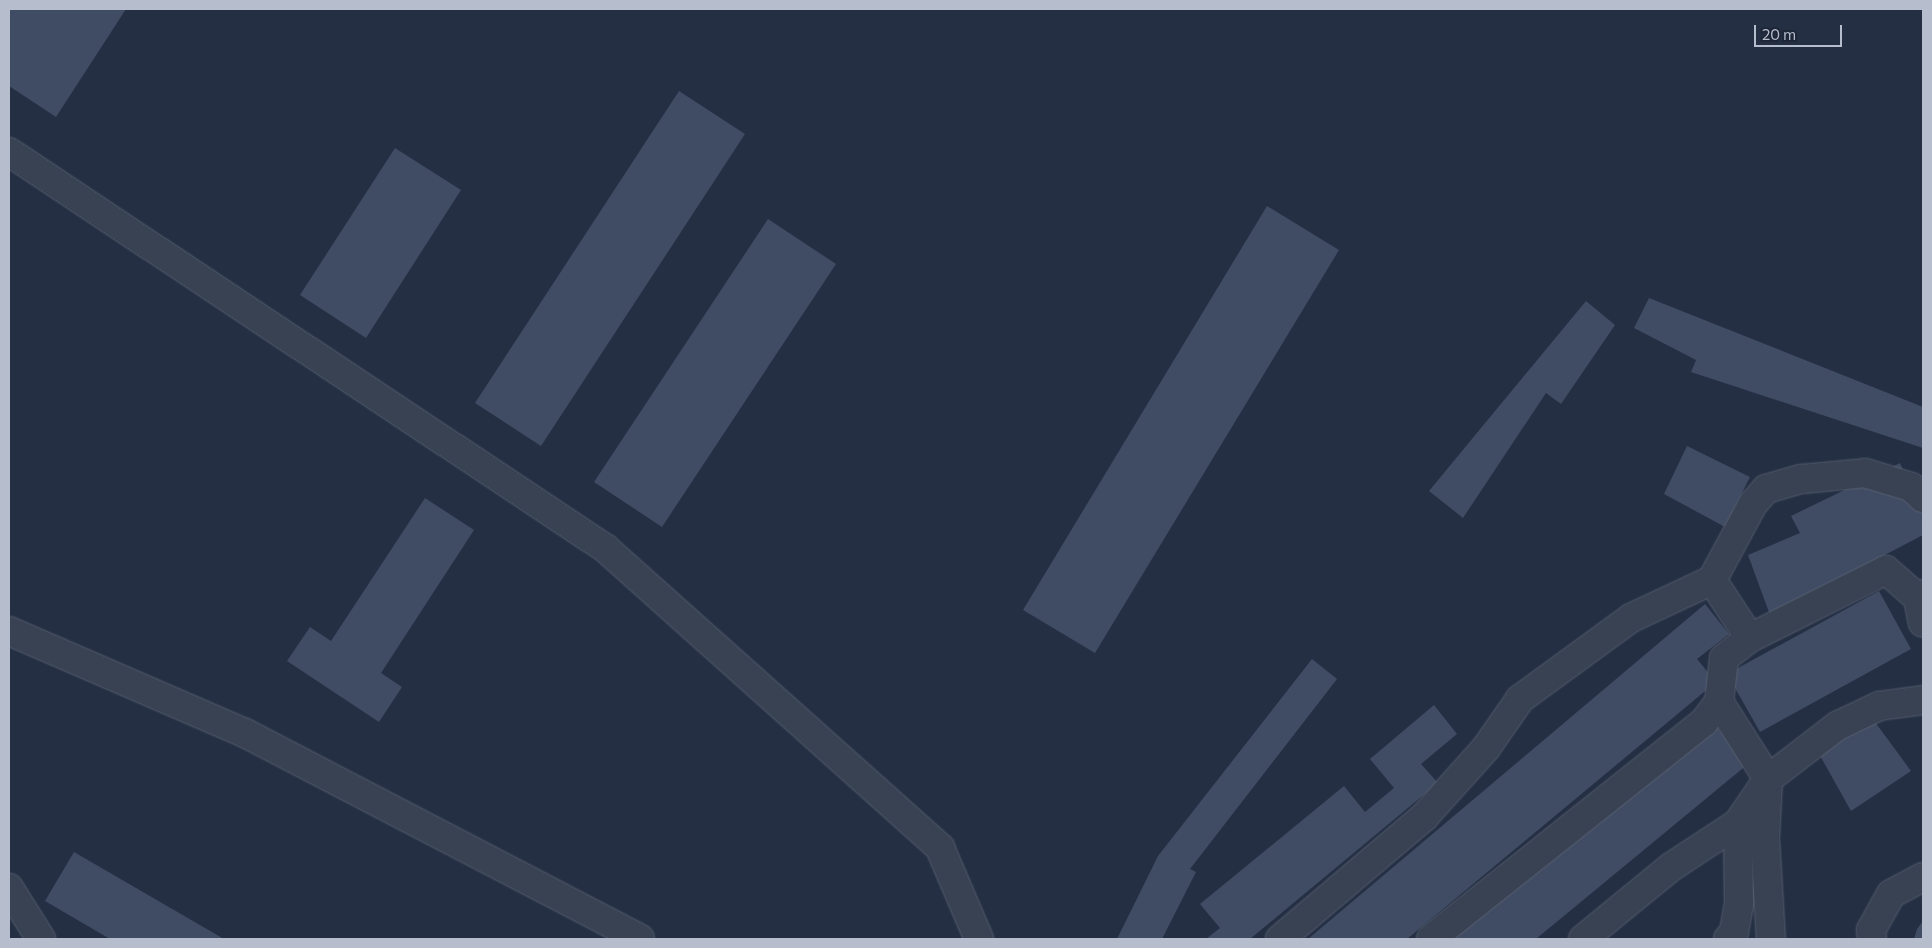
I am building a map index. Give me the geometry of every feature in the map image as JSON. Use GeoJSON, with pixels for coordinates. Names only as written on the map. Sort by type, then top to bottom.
{"type":"FeatureCollection","features":[{"type":"Feature","properties":{"kind":"lane"},"geometry":{"type":"LineString","coordinates":[[9,152],[605,548],[940,848],[979,939]]}},
{"type":"Feature","properties":{"kind":"lane"},"geometry":{"type":"LineString","coordinates":[[1280,939],[1424,817],[1486,748],[1520,699],[1631,618],[1712,580],[1754,504],[1766,489],[1802,479],[1865,473],[1912,487],[1923,498]]}},
{"type":"Feature","properties":{"kind":"lane"},"geometry":{"type":"LineString","coordinates":[[1431,939],[1704,722],[1719,702],[1724,658],[1750,638],[1886,570],[1922,605]]}},
{"type":"Feature","properties":{"kind":"lane"},"geometry":{"type":"LineString","coordinates":[[1712,580],[1750,638]]}},
{"type":"Feature","properties":{"kind":"lane"},"geometry":{"type":"LineString","coordinates":[[9,631],[245,733],[640,939]]}},
{"type":"Feature","properties":{"kind":"lane"},"geometry":{"type":"LineString","coordinates":[[1582,939],[1671,867],[1738,823],[1768,779],[1837,726],[1870,709],[1923,700]]}},
{"type":"Feature","properties":{"kind":"lane"},"geometry":{"type":"LineString","coordinates":[[1719,702],[1768,779],[1765,839],[1771,939]]}},
{"type":"Feature","properties":{"kind":"lane"},"geometry":{"type":"LineString","coordinates":[[1728,939],[1734,932],[1739,905],[1738,823]]}},
{"type":"Feature","properties":{"kind":"lane"},"geometry":{"type":"LineString","coordinates":[[1872,939],[1871,930],[1891,894],[1923,877]]}},
{"type":"Feature","properties":{"kind":"lane"},"geometry":{"type":"LineString","coordinates":[[9,888],[41,939]]}},
{"type":"Feature","properties":{"kind":"building"},"geometry":{"type":"Polygon","coordinates":[[[9,9],[126,9],[56,117],[9,86],[9,9]]]}},
{"type":"Feature","properties":{"kind":"building"},"geometry":{"type":"Polygon","coordinates":[[[679,91],[745,134],[541,446],[475,403],[679,91]]]}},
{"type":"Feature","properties":{"kind":"building"},"geometry":{"type":"Polygon","coordinates":[[[395,148],[461,190],[366,338],[300,295],[395,148]]]}},
{"type":"Feature","properties":{"kind":"building"},"geometry":{"type":"Polygon","coordinates":[[[1267,206],[1339,250],[1095,653],[1023,610],[1267,206]]]}},
{"type":"Feature","properties":{"kind":"building"},"geometry":{"type":"Polygon","coordinates":[[[768,219],[836,264],[662,527],[594,482],[768,219]]]}},
{"type":"Feature","properties":{"kind":"building"},"geometry":{"type":"Polygon","coordinates":[[[1649,298],[1923,407],[1923,448],[1691,372],[1696,360],[1634,328],[1649,298]]]}},
{"type":"Feature","properties":{"kind":"building"},"geometry":{"type":"Polygon","coordinates":[[[1586,301],[1615,325],[1561,404],[1546,393],[1463,518],[1429,491],[1586,301]]]}},
{"type":"Feature","properties":{"kind":"building"},"geometry":{"type":"Polygon","coordinates":[[[1687,446],[1750,477],[1725,527],[1664,494],[1687,446]]]}},
{"type":"Feature","properties":{"kind":"building"},"geometry":{"type":"Polygon","coordinates":[[[1900,463],[1923,516],[1923,535],[1770,615],[1748,555],[1800,533],[1791,516],[1900,463]]]}},
{"type":"Feature","properties":{"kind":"building"},"geometry":{"type":"Polygon","coordinates":[[[425,498],[474,530],[381,673],[402,687],[379,722],[287,661],[310,627],[331,641],[425,498]]]}},
{"type":"Feature","properties":{"kind":"building"},"geometry":{"type":"Polygon","coordinates":[[[1879,591],[1911,649],[1760,732],[1727,674],[1879,591]]]}},
{"type":"Feature","properties":{"kind":"building"},"geometry":{"type":"Polygon","coordinates":[[[1705,604],[1729,634],[1697,659],[1716,682],[1407,939],[1308,939],[1705,604]]]}},
{"type":"Feature","properties":{"kind":"building"},"geometry":{"type":"Polygon","coordinates":[[[1312,659],[1337,679],[1190,869],[1196,872],[1162,939],[1117,939],[1158,856],[1312,659]]]}},
{"type":"Feature","properties":{"kind":"building"},"geometry":{"type":"Polygon","coordinates":[[[1434,705],[1457,734],[1421,764],[1438,783],[1250,939],[1206,939],[1220,928],[1200,904],[1344,786],[1365,812],[1394,788],[1370,759],[1434,705]]]}},
{"type":"Feature","properties":{"kind":"building"},"geometry":{"type":"Polygon","coordinates":[[[1875,722],[1911,771],[1851,811],[1818,752],[1875,722]]]}},
{"type":"Feature","properties":{"kind":"building"},"geometry":{"type":"Polygon","coordinates":[[[1715,725],[1748,764],[1536,939],[1443,939],[1715,725]]]}},
{"type":"Feature","properties":{"kind":"building"},"geometry":{"type":"Polygon","coordinates":[[[74,852],[224,939],[110,939],[45,901],[74,852]]]}},
{"type":"Feature","properties":{"kind":"building"},"geometry":{"type":"Polygon","coordinates":[[[1923,921],[1923,939],[1914,939],[1917,929],[1923,921]]]}}]}
